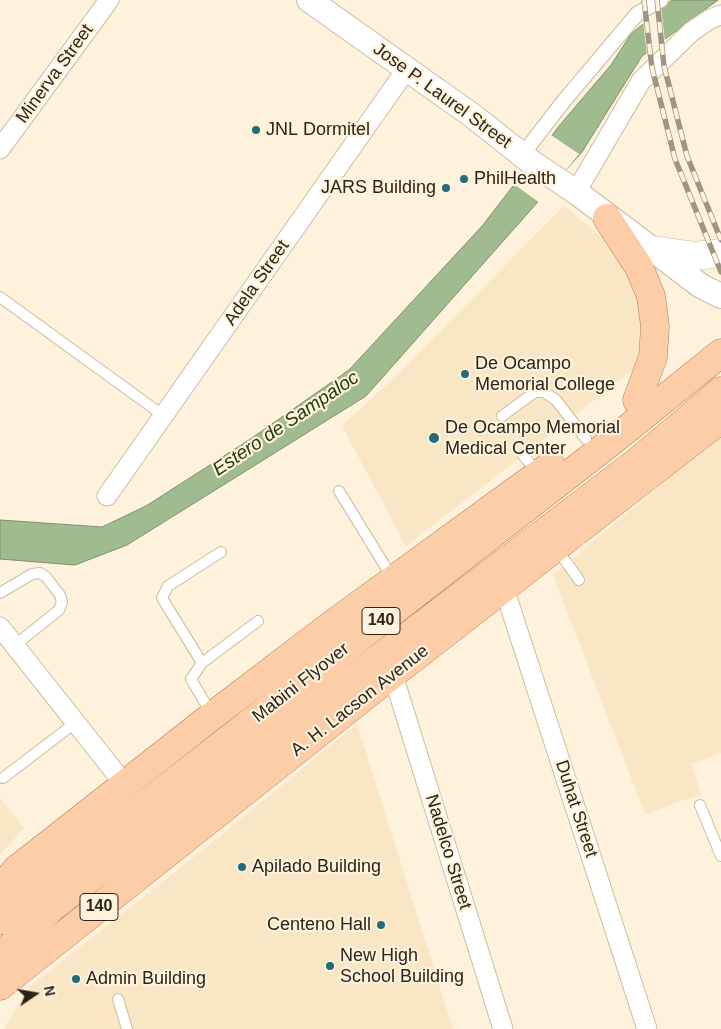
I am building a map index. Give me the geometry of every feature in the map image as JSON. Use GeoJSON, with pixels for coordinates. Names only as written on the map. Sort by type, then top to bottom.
{"type":"FeatureCollection","features":[{"type":"Feature","properties":{"kind":"main road"},"geometry":{"type":"LineString","coordinates":[[608,218],[639,267],[651,296],[655,326],[653,357],[637,400]]}},
{"type":"Feature","properties":{"kind":"main road"},"geometry":{"type":"LineString","coordinates":[[653,250],[695,256],[721,253]]}},
{"type":"Feature","properties":{"kind":"main road","name":"140"},"geometry":{"type":"LineString","coordinates":[[4,875],[394,580],[531,464],[586,439],[721,338]]}},
{"type":"Feature","properties":{"kind":"main road","name":"Mabini Flyover"},"geometry":{"type":"LineString","coordinates":[[0,956],[48,895],[721,353]]}},
{"type":"Feature","properties":{"kind":"main road","name":"Mabini Flyover"},"geometry":{"type":"LineString","coordinates":[[0,920],[48,895],[638,461],[721,391]]}},
{"type":"Feature","properties":{"kind":"main road","name":"A. H. Lacson Avenue"},"geometry":{"type":"LineString","coordinates":[[0,986],[393,675],[721,419]]}},
{"type":"Feature","properties":{"kind":"street","name":"Minerva Street"},"geometry":{"type":"LineString","coordinates":[[0,149],[109,0]]}},
{"type":"Feature","properties":{"kind":"street","name":"Jose P. Laurel Street"},"geometry":{"type":"LineString","coordinates":[[309,0],[568,187],[701,286],[721,296]]}},
{"type":"Feature","properties":{"kind":"street"},"geometry":{"type":"LineString","coordinates":[[527,158],[563,102],[637,14],[661,0]]}},
{"type":"Feature","properties":{"kind":"street"},"geometry":{"type":"LineString","coordinates":[[568,187],[641,81],[690,32],[710,19],[721,15]]}},
{"type":"Feature","properties":{"kind":"street","name":"Adela Street"},"geometry":{"type":"LineString","coordinates":[[107,496],[406,70]]}},
{"type":"Feature","properties":{"kind":"street","name":"Duhat Street"},"geometry":{"type":"LineString","coordinates":[[504,588],[647,1029]]}},
{"type":"Feature","properties":{"kind":"street"},"geometry":{"type":"LineString","coordinates":[[0,627],[125,784]]}},
{"type":"Feature","properties":{"kind":"street","name":"Nadelco Street"},"geometry":{"type":"LineString","coordinates":[[393,675],[503,1029]]}},
{"type":"Feature","properties":{"kind":"lane"},"geometry":{"type":"LineString","coordinates":[[0,297],[164,416]]}},
{"type":"Feature","properties":{"kind":"lane"},"geometry":{"type":"LineString","coordinates":[[502,416],[535,392],[544,392],[556,400],[586,439]]}},
{"type":"Feature","properties":{"kind":"lane"},"geometry":{"type":"LineString","coordinates":[[339,491],[394,580]]}},
{"type":"Feature","properties":{"kind":"lane"},"geometry":{"type":"LineString","coordinates":[[557,548],[579,580]]}},
{"type":"Feature","properties":{"kind":"lane"},"geometry":{"type":"LineString","coordinates":[[202,663],[162,598],[168,586],[221,552]]}},
{"type":"Feature","properties":{"kind":"lane"},"geometry":{"type":"LineString","coordinates":[[0,593],[32,574],[40,573],[46,577],[60,595],[62,602],[59,610],[14,646]]}},
{"type":"Feature","properties":{"kind":"lane"},"geometry":{"type":"LineString","coordinates":[[212,716],[191,679],[202,663],[258,621]]}},
{"type":"Feature","properties":{"kind":"lane"},"geometry":{"type":"LineString","coordinates":[[3,778],[75,723]]}},
{"type":"Feature","properties":{"kind":"lane"},"geometry":{"type":"LineString","coordinates":[[700,805],[721,856]]}},
{"type":"Feature","properties":{"kind":"lane"},"geometry":{"type":"LineString","coordinates":[[118,999],[126,1029]]}},
{"type":"Feature","properties":{"kind":"shaded area"},"geometry":{"type":"Polygon","coordinates":[[[564,206],[620,252],[642,310],[641,364],[406,546],[342,426],[400,372],[564,206]]]}},
{"type":"Feature","properties":{"kind":"shaded area"},"geometry":{"type":"Polygon","coordinates":[[[721,435],[721,753],[691,764],[701,794],[645,814],[553,575],[721,435]]]}},
{"type":"Feature","properties":{"kind":"shaded area"},"geometry":{"type":"Polygon","coordinates":[[[357,724],[453,1029],[4,1029],[28,988],[209,845],[357,724]]]}},
{"type":"Feature","properties":{"kind":"shaded area"},"geometry":{"type":"Polygon","coordinates":[[[0,798],[24,828],[0,855],[0,798]]]}},
{"type":"Feature","properties":{"kind":"water","name":"Estero de Sampaloc"},"geometry":{"type":"Polygon","coordinates":[[[672,0],[718,0],[642,56],[582,152],[366,396],[127,545],[75,565],[0,559],[0,520],[102,527],[146,506],[249,440],[349,370],[483,225],[559,126],[611,65],[631,34],[672,0]]]}},
{"type":"Feature","properties":{"kind":"pier"},"geometry":{"type":"Polygon","coordinates":[[[661,6],[665,42],[647,55],[643,21],[661,6]]]}},
{"type":"Feature","properties":{"kind":"pier"},"geometry":{"type":"Polygon","coordinates":[[[551,135],[579,154],[540,203],[515,185],[551,135]]]}},
{"type":"Feature","properties":{"kind":"railway"},"geometry":{"type":"LineString","coordinates":[[644,0],[652,68],[675,159],[721,272]]}},
{"type":"Feature","properties":{"kind":"railway"},"geometry":{"type":"LineString","coordinates":[[657,0],[664,66],[687,156],[721,240]]}},
{"type":"Feature","properties":{"kind":"place","name":"JNL Dormitel"},"geometry":{"type":"Point","coordinates":[256,130]}},
{"type":"Feature","properties":{"kind":"place","name":"PhilHealth"},"geometry":{"type":"Point","coordinates":[464,179]}},
{"type":"Feature","properties":{"kind":"place","name":"JARS Building"},"geometry":{"type":"Point","coordinates":[446,188]}},
{"type":"Feature","properties":{"kind":"place","name":"De Ocampo Memorial College"},"geometry":{"type":"Point","coordinates":[465,374]}},
{"type":"Feature","properties":{"kind":"place","name":"De Ocampo Memorial Medical Center"},"geometry":{"type":"Point","coordinates":[434,438]}},
{"type":"Feature","properties":{"kind":"place","name":"Apilado Building"},"geometry":{"type":"Point","coordinates":[242,867]}},
{"type":"Feature","properties":{"kind":"place","name":"Centeno Hall"},"geometry":{"type":"Point","coordinates":[381,925]}},
{"type":"Feature","properties":{"kind":"place","name":"New High School Building"},"geometry":{"type":"Point","coordinates":[330,966]}},
{"type":"Feature","properties":{"kind":"place","name":"Admin Building"},"geometry":{"type":"Point","coordinates":[76,979]}}]}
